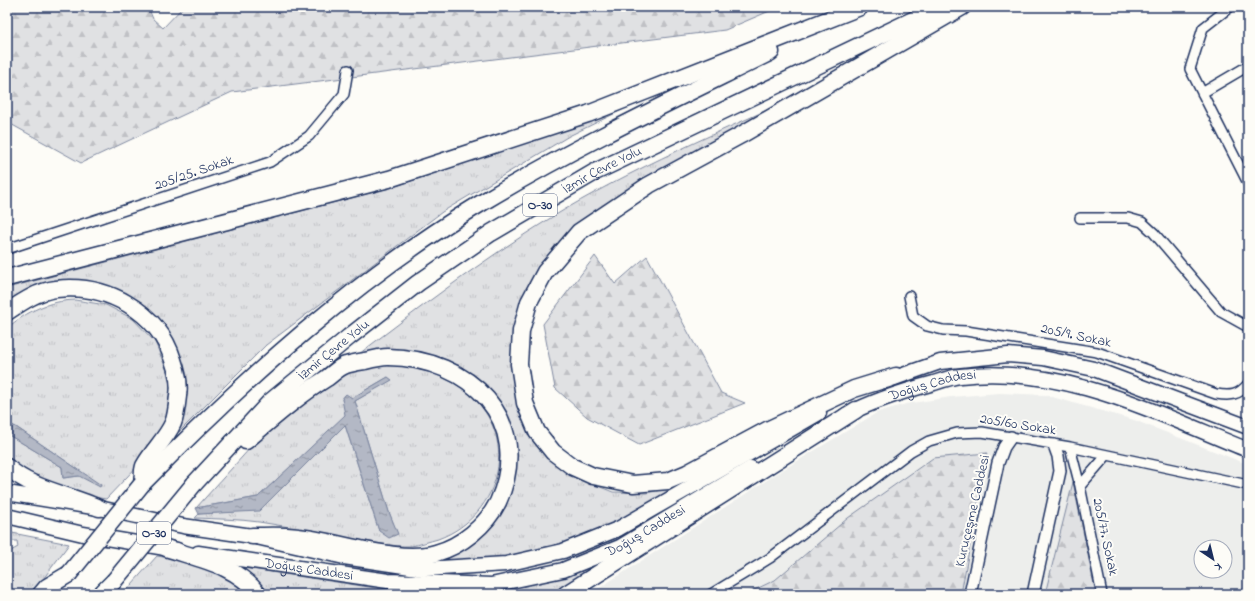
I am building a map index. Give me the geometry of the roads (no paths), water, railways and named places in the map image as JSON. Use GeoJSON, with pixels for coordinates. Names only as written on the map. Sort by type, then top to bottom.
{"type":"FeatureCollection","features":[{"type":"Feature","properties":{"kind":"highway"},"geometry":{"type":"LineString","coordinates":[[7,278],[389,180],[588,114],[861,7]]}},
{"type":"Feature","properties":{"kind":"highway","name":"O-30"},"geometry":{"type":"LineString","coordinates":[[55,594],[69,574],[142,484],[206,418],[351,294],[410,250],[482,202],[586,144],[861,7]]}},
{"type":"Feature","properties":{"kind":"highway","name":"İzmir Çevre Yolu"},"geometry":{"type":"LineString","coordinates":[[194,484],[270,402],[418,283],[491,233],[595,172],[940,7]]}},
{"type":"Feature","properties":{"kind":"highway"},"geometry":{"type":"LineString","coordinates":[[896,376],[854,389],[767,430],[687,473],[668,481],[633,484],[593,476],[573,467],[553,452],[537,432],[525,403],[519,364],[521,331],[529,302],[545,272],[579,232],[649,185],[741,135],[962,7]]}},
{"type":"Feature","properties":{"kind":"highway"},"geometry":{"type":"LineString","coordinates":[[7,312],[28,298],[55,289],[84,288],[112,295],[131,305],[145,316],[160,333],[170,350],[177,371],[179,395],[173,422],[163,441],[144,467],[142,484]]}},
{"type":"Feature","properties":{"kind":"highway"},"geometry":{"type":"LineString","coordinates":[[194,484],[304,392],[345,365],[386,357],[420,359],[443,367],[465,379],[485,396],[498,413],[509,448],[508,469],[503,489],[494,510],[478,529],[456,544],[435,553],[410,556],[298,537],[252,536]]}},
{"type":"Feature","properties":{"kind":"highway"},"geometry":{"type":"LineString","coordinates":[[566,594],[856,410]]}},
{"type":"Feature","properties":{"kind":"highway"},"geometry":{"type":"LineString","coordinates":[[7,467],[19,477],[36,485],[80,499],[99,508]]}},
{"type":"Feature","properties":{"kind":"highway","name":"O-30"},"geometry":{"type":"LineString","coordinates":[[100,594],[111,588],[194,484]]}},
{"type":"Feature","properties":{"kind":"highway"},"geometry":{"type":"LineString","coordinates":[[166,548],[220,565],[240,576],[258,594]]}},
{"type":"Feature","properties":{"kind":"highway"},"geometry":{"type":"LineString","coordinates":[[41,594],[46,587],[69,574]]}},
{"type":"Feature","properties":{"kind":"main road","name":"Doğuş Caddesi"},"geometry":{"type":"LineString","coordinates":[[7,493],[99,508],[183,526],[252,536],[344,557],[424,569],[506,564],[563,551],[618,529],[812,417],[896,376],[940,362],[1008,354],[1043,358],[1094,369],[1248,427]]}},
{"type":"Feature","properties":{"kind":"main road","name":"Doğuş Caddesi"},"geometry":{"type":"LineString","coordinates":[[7,516],[83,534],[388,581],[491,585],[563,570],[620,547],[808,433],[856,410],[911,389],[959,376],[1000,373],[1049,378],[1100,392],[1248,450]]}},
{"type":"Feature","properties":{"kind":"street"},"geometry":{"type":"LineString","coordinates":[[1230,7],[1203,28],[1190,69],[1248,183]]}},
{"type":"Feature","properties":{"kind":"street"},"geometry":{"type":"LineString","coordinates":[[1202,93],[1248,66]]}},
{"type":"Feature","properties":{"kind":"street","name":"205/25. Sokak"},"geometry":{"type":"LineString","coordinates":[[7,249],[270,162],[309,136],[344,94],[348,70]]}},
{"type":"Feature","properties":{"kind":"street"},"geometry":{"type":"LineString","coordinates":[[1080,218],[1128,218],[1142,222],[1154,233],[1221,312],[1248,327]]}},
{"type":"Feature","properties":{"kind":"street","name":"205/9. Sokak"},"geometry":{"type":"LineString","coordinates":[[909,296],[913,316],[927,326],[943,330],[966,331],[1097,352],[1216,394],[1229,396],[1238,394],[1248,384]]}},
{"type":"Feature","properties":{"kind":"street","name":"205/60 Sokak"},"geometry":{"type":"LineString","coordinates":[[711,594],[770,558],[911,451],[929,441],[957,433],[982,432],[1070,447],[1248,485]]}},
{"type":"Feature","properties":{"kind":"street","name":"Kuruçeşme Caddesi"},"geometry":{"type":"LineString","coordinates":[[970,594],[998,463],[1004,447],[1011,437]]}},
{"type":"Feature","properties":{"kind":"street"},"geometry":{"type":"LineString","coordinates":[[1033,594],[1060,471],[1058,456],[1054,445]]}},
{"type":"Feature","properties":{"kind":"street","name":"205/77. Sokak"},"geometry":{"type":"LineString","coordinates":[[1070,447],[1080,486],[1102,594]]}},
{"type":"Feature","properties":{"kind":"street"},"geometry":{"type":"LineString","coordinates":[[1080,486],[1107,455]]}},
{"type":"Feature","properties":{"kind":"water"},"geometry":{"type":"Polygon","coordinates":[[[388,377],[392,380],[355,401],[389,512],[398,534],[389,538],[379,531],[345,425],[259,511],[199,514],[196,508],[258,497],[345,415],[342,399],[346,394],[352,398],[388,377]]]}},
{"type":"Feature","properties":{"kind":"water"},"geometry":{"type":"Polygon","coordinates":[[[7,423],[16,427],[101,485],[100,487],[79,476],[63,478],[62,467],[7,434],[7,423]]]}}]}
